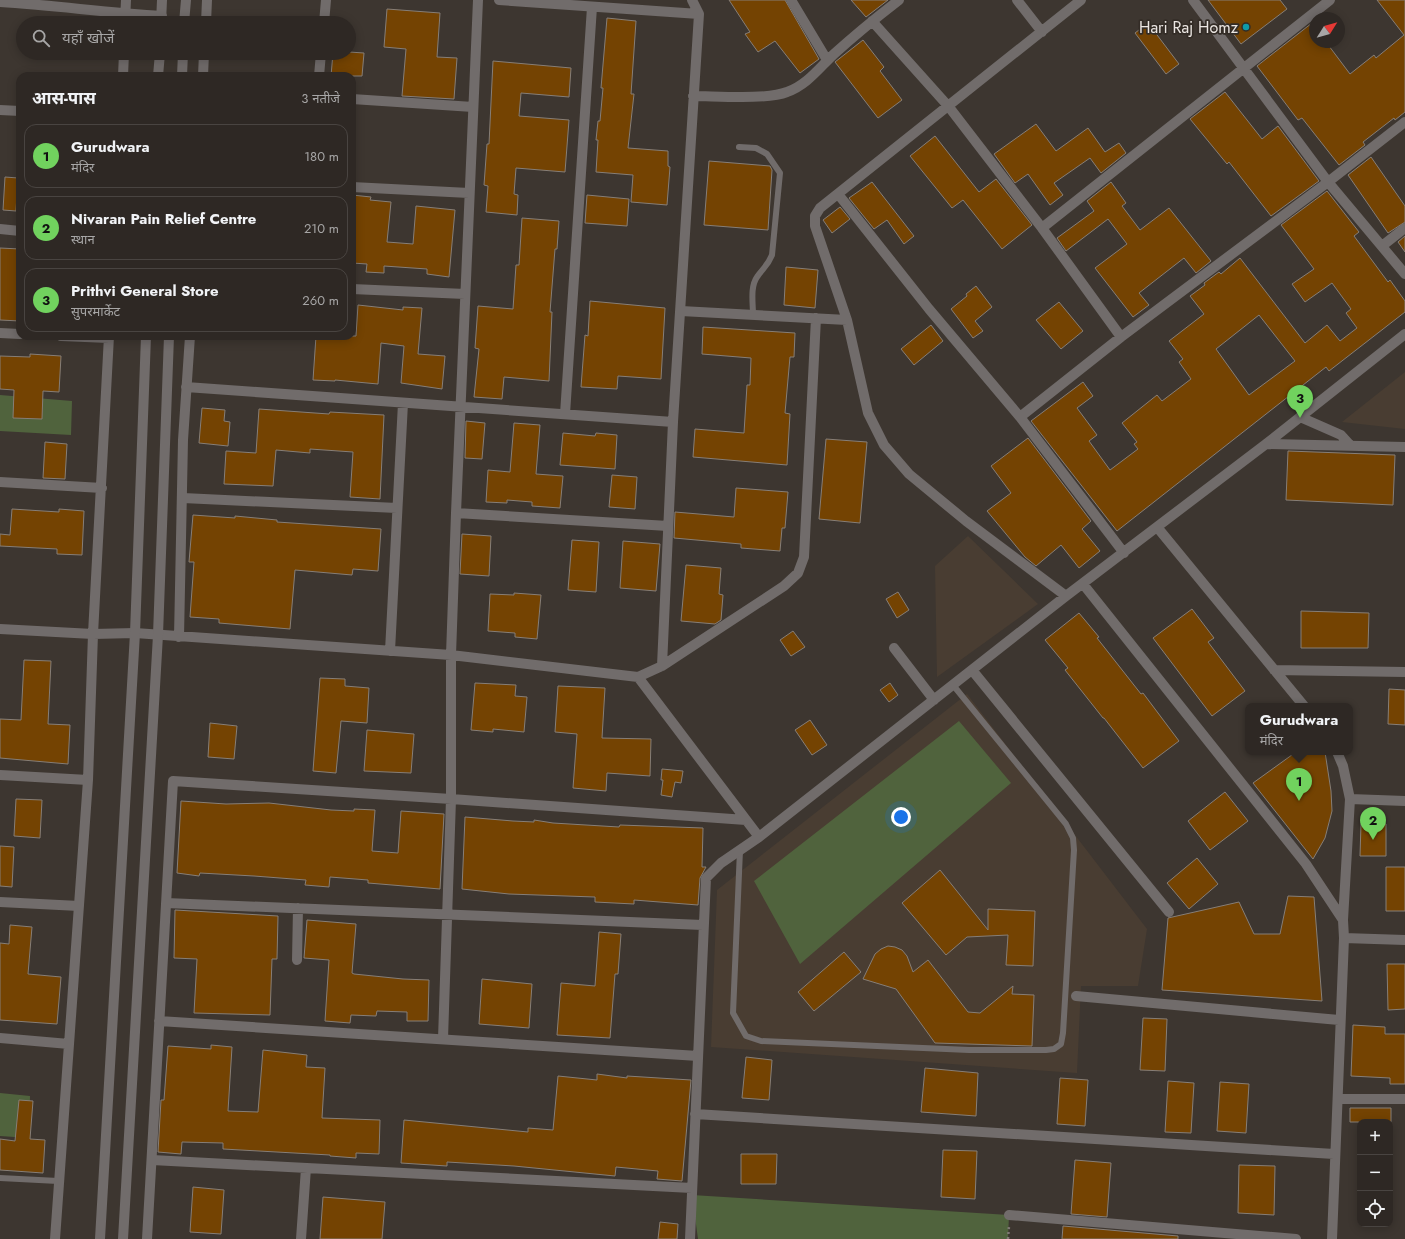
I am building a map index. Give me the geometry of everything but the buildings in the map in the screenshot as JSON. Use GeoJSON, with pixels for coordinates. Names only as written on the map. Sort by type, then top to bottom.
{"type":"FeatureCollection","features":[{"type":"Feature","properties":{"kind":"street"},"geometry":{"type":"LineString","coordinates":[[125,16],[126,0]]}},
{"type":"Feature","properties":{"kind":"street"},"geometry":{"type":"LineString","coordinates":[[161,16],[162,0]]}},
{"type":"Feature","properties":{"kind":"street"},"geometry":{"type":"LineString","coordinates":[[185,16],[186,0]]}},
{"type":"Feature","properties":{"kind":"street"},"geometry":{"type":"LineString","coordinates":[[206,16],[207,0]]}},
{"type":"Feature","properties":{"kind":"street"},"geometry":{"type":"LineString","coordinates":[[325,16],[326,0]]}},
{"type":"Feature","properties":{"kind":"street"},"geometry":{"type":"LineString","coordinates":[[443,1039],[451,799],[451,655],[460,407],[478,0]]}},
{"type":"Feature","properties":{"kind":"street"},"geometry":{"type":"LineString","coordinates":[[499,0],[560,2],[592,7],[605,4],[699,14]]}},
{"type":"Feature","properties":{"kind":"street"},"geometry":{"type":"LineString","coordinates":[[662,666],[673,422],[699,14],[692,0]]}},
{"type":"Feature","properties":{"kind":"street"},"geometry":{"type":"LineString","coordinates":[[791,0],[827,60]]}},
{"type":"Feature","properties":{"kind":"street"},"geometry":{"type":"LineString","coordinates":[[693,96],[766,96],[787,92],[810,79],[827,60],[872,21],[900,0]]}},
{"type":"Feature","properties":{"kind":"street"},"geometry":{"type":"LineString","coordinates":[[1017,0],[1042,32]]}},
{"type":"Feature","properties":{"kind":"street"},"geometry":{"type":"LineString","coordinates":[[1066,596],[943,502],[909,474],[884,444],[868,413],[847,320],[815,226],[815,216],[817,212],[838,194],[949,107],[1081,0]]}},
{"type":"Feature","properties":{"kind":"street"},"geometry":{"type":"LineString","coordinates":[[1193,0],[1328,182],[1405,274]]}},
{"type":"Feature","properties":{"kind":"street"},"geometry":{"type":"LineString","coordinates":[[1042,228],[1146,147],[1243,67],[1330,0]]}},
{"type":"Feature","properties":{"kind":"street"},"geometry":{"type":"LineString","coordinates":[[0,2],[47,2],[111,16]]}},
{"type":"Feature","properties":{"kind":"street"},"geometry":{"type":"LineString","coordinates":[[565,414],[592,7]]}},
{"type":"Feature","properties":{"kind":"street"},"geometry":{"type":"LineString","coordinates":[[872,21],[949,107],[1042,228],[1121,336]]}},
{"type":"Feature","properties":{"kind":"street"},"geometry":{"type":"LineString","coordinates":[[122,72],[123,60]]}},
{"type":"Feature","properties":{"kind":"street"},"geometry":{"type":"LineString","coordinates":[[158,72],[159,60]]}},
{"type":"Feature","properties":{"kind":"street"},"geometry":{"type":"LineString","coordinates":[[182,72],[183,60]]}},
{"type":"Feature","properties":{"kind":"street"},"geometry":{"type":"LineString","coordinates":[[203,72],[204,60]]}},
{"type":"Feature","properties":{"kind":"street"},"geometry":{"type":"LineString","coordinates":[[319,72],[320,60]]}},
{"type":"Feature","properties":{"kind":"street"},"geometry":{"type":"LineString","coordinates":[[356,99],[473,107]]}},
{"type":"Feature","properties":{"kind":"street"},"geometry":{"type":"LineString","coordinates":[[0,110],[16,111]]}},
{"type":"Feature","properties":{"kind":"street"},"geometry":{"type":"LineString","coordinates":[[1020,417],[1121,336],[1328,182],[1405,122]]}},
{"type":"Feature","properties":{"kind":"street"},"geometry":{"type":"LineString","coordinates":[[356,187],[469,193]]}},
{"type":"Feature","properties":{"kind":"street"},"geometry":{"type":"LineString","coordinates":[[838,194],[930,309],[1020,417],[1124,553]]}},
{"type":"Feature","properties":{"kind":"street"},"geometry":{"type":"LineString","coordinates":[[1382,246],[1405,228]]}},
{"type":"Feature","properties":{"kind":"street"},"geometry":{"type":"LineString","coordinates":[[0,229],[16,231]]}},
{"type":"Feature","properties":{"kind":"street"},"geometry":{"type":"LineString","coordinates":[[356,289],[465,294]]}},
{"type":"Feature","properties":{"kind":"street"},"geometry":{"type":"LineString","coordinates":[[681,311],[847,320]]}},
{"type":"Feature","properties":{"kind":"street"},"geometry":{"type":"LineString","coordinates":[[0,628],[93,634],[135,633],[451,655],[638,677],[662,666],[784,586],[798,573],[804,557],[816,318]]}},
{"type":"Feature","properties":{"kind":"street"},"geometry":{"type":"LineString","coordinates":[[0,333],[16,334]]}},
{"type":"Feature","properties":{"kind":"street"},"geometry":{"type":"LineString","coordinates":[[690,1239],[706,878],[721,863],[759,837],[1066,596],[1266,444],[1405,334]]}},
{"type":"Feature","properties":{"kind":"street"},"geometry":{"type":"LineString","coordinates":[[55,1239],[88,780],[93,634],[109,340]]}},
{"type":"Feature","properties":{"kind":"street"},"geometry":{"type":"LineString","coordinates":[[100,1239],[135,633],[146,340]]}},
{"type":"Feature","properties":{"kind":"street"},"geometry":{"type":"LineString","coordinates":[[123,1239],[158,635],[169,340]]}},
{"type":"Feature","properties":{"kind":"street"},"geometry":{"type":"LineString","coordinates":[[179,637],[183,440],[190,340]]}},
{"type":"Feature","properties":{"kind":"street"},"geometry":{"type":"LineString","coordinates":[[186,387],[673,422]]}},
{"type":"Feature","properties":{"kind":"street"},"geometry":{"type":"LineString","coordinates":[[390,651],[403,403]]}},
{"type":"Feature","properties":{"kind":"street"},"geometry":{"type":"LineString","coordinates":[[1300,417],[1341,435],[1351,446]]}},
{"type":"Feature","properties":{"kind":"street"},"geometry":{"type":"LineString","coordinates":[[1266,444],[1405,447]]}},
{"type":"Feature","properties":{"kind":"street"},"geometry":{"type":"LineString","coordinates":[[0,482],[102,488]]}},
{"type":"Feature","properties":{"kind":"street"},"geometry":{"type":"LineString","coordinates":[[183,498],[397,508]]}},
{"type":"Feature","properties":{"kind":"street"},"geometry":{"type":"LineString","coordinates":[[456,513],[668,526]]}},
{"type":"Feature","properties":{"kind":"street"},"geometry":{"type":"LineString","coordinates":[[1157,527],[1302,703]]}},
{"type":"Feature","properties":{"kind":"street"},"geometry":{"type":"LineString","coordinates":[[1083,584],[1306,864],[1342,920]]}},
{"type":"Feature","properties":{"kind":"street"},"geometry":{"type":"LineString","coordinates":[[894,648],[934,700]]}},
{"type":"Feature","properties":{"kind":"street"},"geometry":{"type":"LineString","coordinates":[[972,670],[1169,912]]}},
{"type":"Feature","properties":{"kind":"street"},"geometry":{"type":"LineString","coordinates":[[1274,670],[1405,672]]}},
{"type":"Feature","properties":{"kind":"street"},"geometry":{"type":"LineString","coordinates":[[638,677],[759,837]]}},
{"type":"Feature","properties":{"kind":"street"},"geometry":{"type":"LineString","coordinates":[[1332,1239],[1334,1154],[1338,1099],[1344,938],[1342,920],[1350,799],[1343,766],[1338,755]]}},
{"type":"Feature","properties":{"kind":"street"},"geometry":{"type":"LineString","coordinates":[[0,775],[88,780]]}},
{"type":"Feature","properties":{"kind":"street"},"geometry":{"type":"LineString","coordinates":[[147,1239],[173,781],[746,820]]}},
{"type":"Feature","properties":{"kind":"street"},"geometry":{"type":"LineString","coordinates":[[1350,799],[1405,801]]}},
{"type":"Feature","properties":{"kind":"street"},"geometry":{"type":"LineString","coordinates":[[0,902],[79,906]]}},
{"type":"Feature","properties":{"kind":"street"},"geometry":{"type":"LineString","coordinates":[[166,902],[703,925]]}},
{"type":"Feature","properties":{"kind":"street"},"geometry":{"type":"LineString","coordinates":[[297,960],[298,908]]}},
{"type":"Feature","properties":{"kind":"street"},"geometry":{"type":"LineString","coordinates":[[1344,938],[1405,940]]}},
{"type":"Feature","properties":{"kind":"street"},"geometry":{"type":"LineString","coordinates":[[1071,996],[1340,1020]]}},
{"type":"Feature","properties":{"kind":"street"},"geometry":{"type":"LineString","coordinates":[[159,1020],[698,1056]]}},
{"type":"Feature","properties":{"kind":"street"},"geometry":{"type":"LineString","coordinates":[[0,1038],[69,1044]]}},
{"type":"Feature","properties":{"kind":"street"},"geometry":{"type":"LineString","coordinates":[[1338,1099],[1405,1099]]}},
{"type":"Feature","properties":{"kind":"street"},"geometry":{"type":"LineString","coordinates":[[695,1114],[1334,1154]]}},
{"type":"Feature","properties":{"kind":"street"},"geometry":{"type":"LineString","coordinates":[[152,1160],[692,1188]]}},
{"type":"Feature","properties":{"kind":"street"},"geometry":{"type":"LineString","coordinates":[[301,1239],[306,1168]]}},
{"type":"Feature","properties":{"kind":"street"},"geometry":{"type":"LineString","coordinates":[[1009,1215],[1296,1239]]}},
{"type":"Feature","properties":{"kind":"lane"},"geometry":{"type":"LineString","coordinates":[[739,147],[756,148],[767,154],[780,172],[772,256],[767,267],[757,277],[753,287],[753,315]]}},
{"type":"Feature","properties":{"kind":"lane"},"geometry":{"type":"LineString","coordinates":[[740,850],[733,1013],[746,1036],[761,1042],[969,1050],[1054,1049],[1061,1044],[1071,996],[1073,838],[1066,824],[953,685]]}},
{"type":"Feature","properties":{"kind":"lane"},"geometry":{"type":"LineString","coordinates":[[0,1178],[58,1181]]}},
{"type":"Feature","properties":{"kind":"shaded area"},"geometry":{"type":"Polygon","coordinates":[[[1405,372],[1405,429],[1342,422],[1405,372]]]}},
{"type":"Feature","properties":{"kind":"shaded area"},"geometry":{"type":"Polygon","coordinates":[[[968,536],[1038,604],[937,677],[935,566],[968,536]]]}},
{"type":"Feature","properties":{"kind":"shaded area"},"geometry":{"type":"Polygon","coordinates":[[[967,694],[1147,929],[1138,986],[1081,986],[1077,1073],[711,1047],[717,890],[967,694]]]}},
{"type":"Feature","properties":{"kind":"green space"},"geometry":{"type":"Polygon","coordinates":[[[0,395],[72,401],[71,435],[0,431],[0,395]]]}},
{"type":"Feature","properties":{"kind":"green space"},"geometry":{"type":"Polygon","coordinates":[[[959,721],[1011,783],[800,964],[754,881],[959,721]]]}},
{"type":"Feature","properties":{"kind":"green space"},"geometry":{"type":"Polygon","coordinates":[[[0,1093],[30,1096],[29,1138],[0,1136],[0,1093]]]}},
{"type":"Feature","properties":{"kind":"green space"},"geometry":{"type":"Polygon","coordinates":[[[692,1195],[1009,1215],[1008,1239],[698,1239],[692,1195]]]}},
{"type":"Feature","properties":{"kind":"place","name":"Hari Raj Homz"},"geometry":{"type":"Point","coordinates":[1246,27]}},
{"type":"Feature","properties":{"kind":"place","name":"Prithvi General Store"},"geometry":{"type":"Point","coordinates":[1300,418]}},
{"type":"Feature","properties":{"kind":"place","name":"Gurudwara"},"geometry":{"type":"Point","coordinates":[1299,801]}},
{"type":"Feature","properties":{"kind":"place","name":"Nivaran Pain Relief Centre"},"geometry":{"type":"Point","coordinates":[1373,840]}}]}
